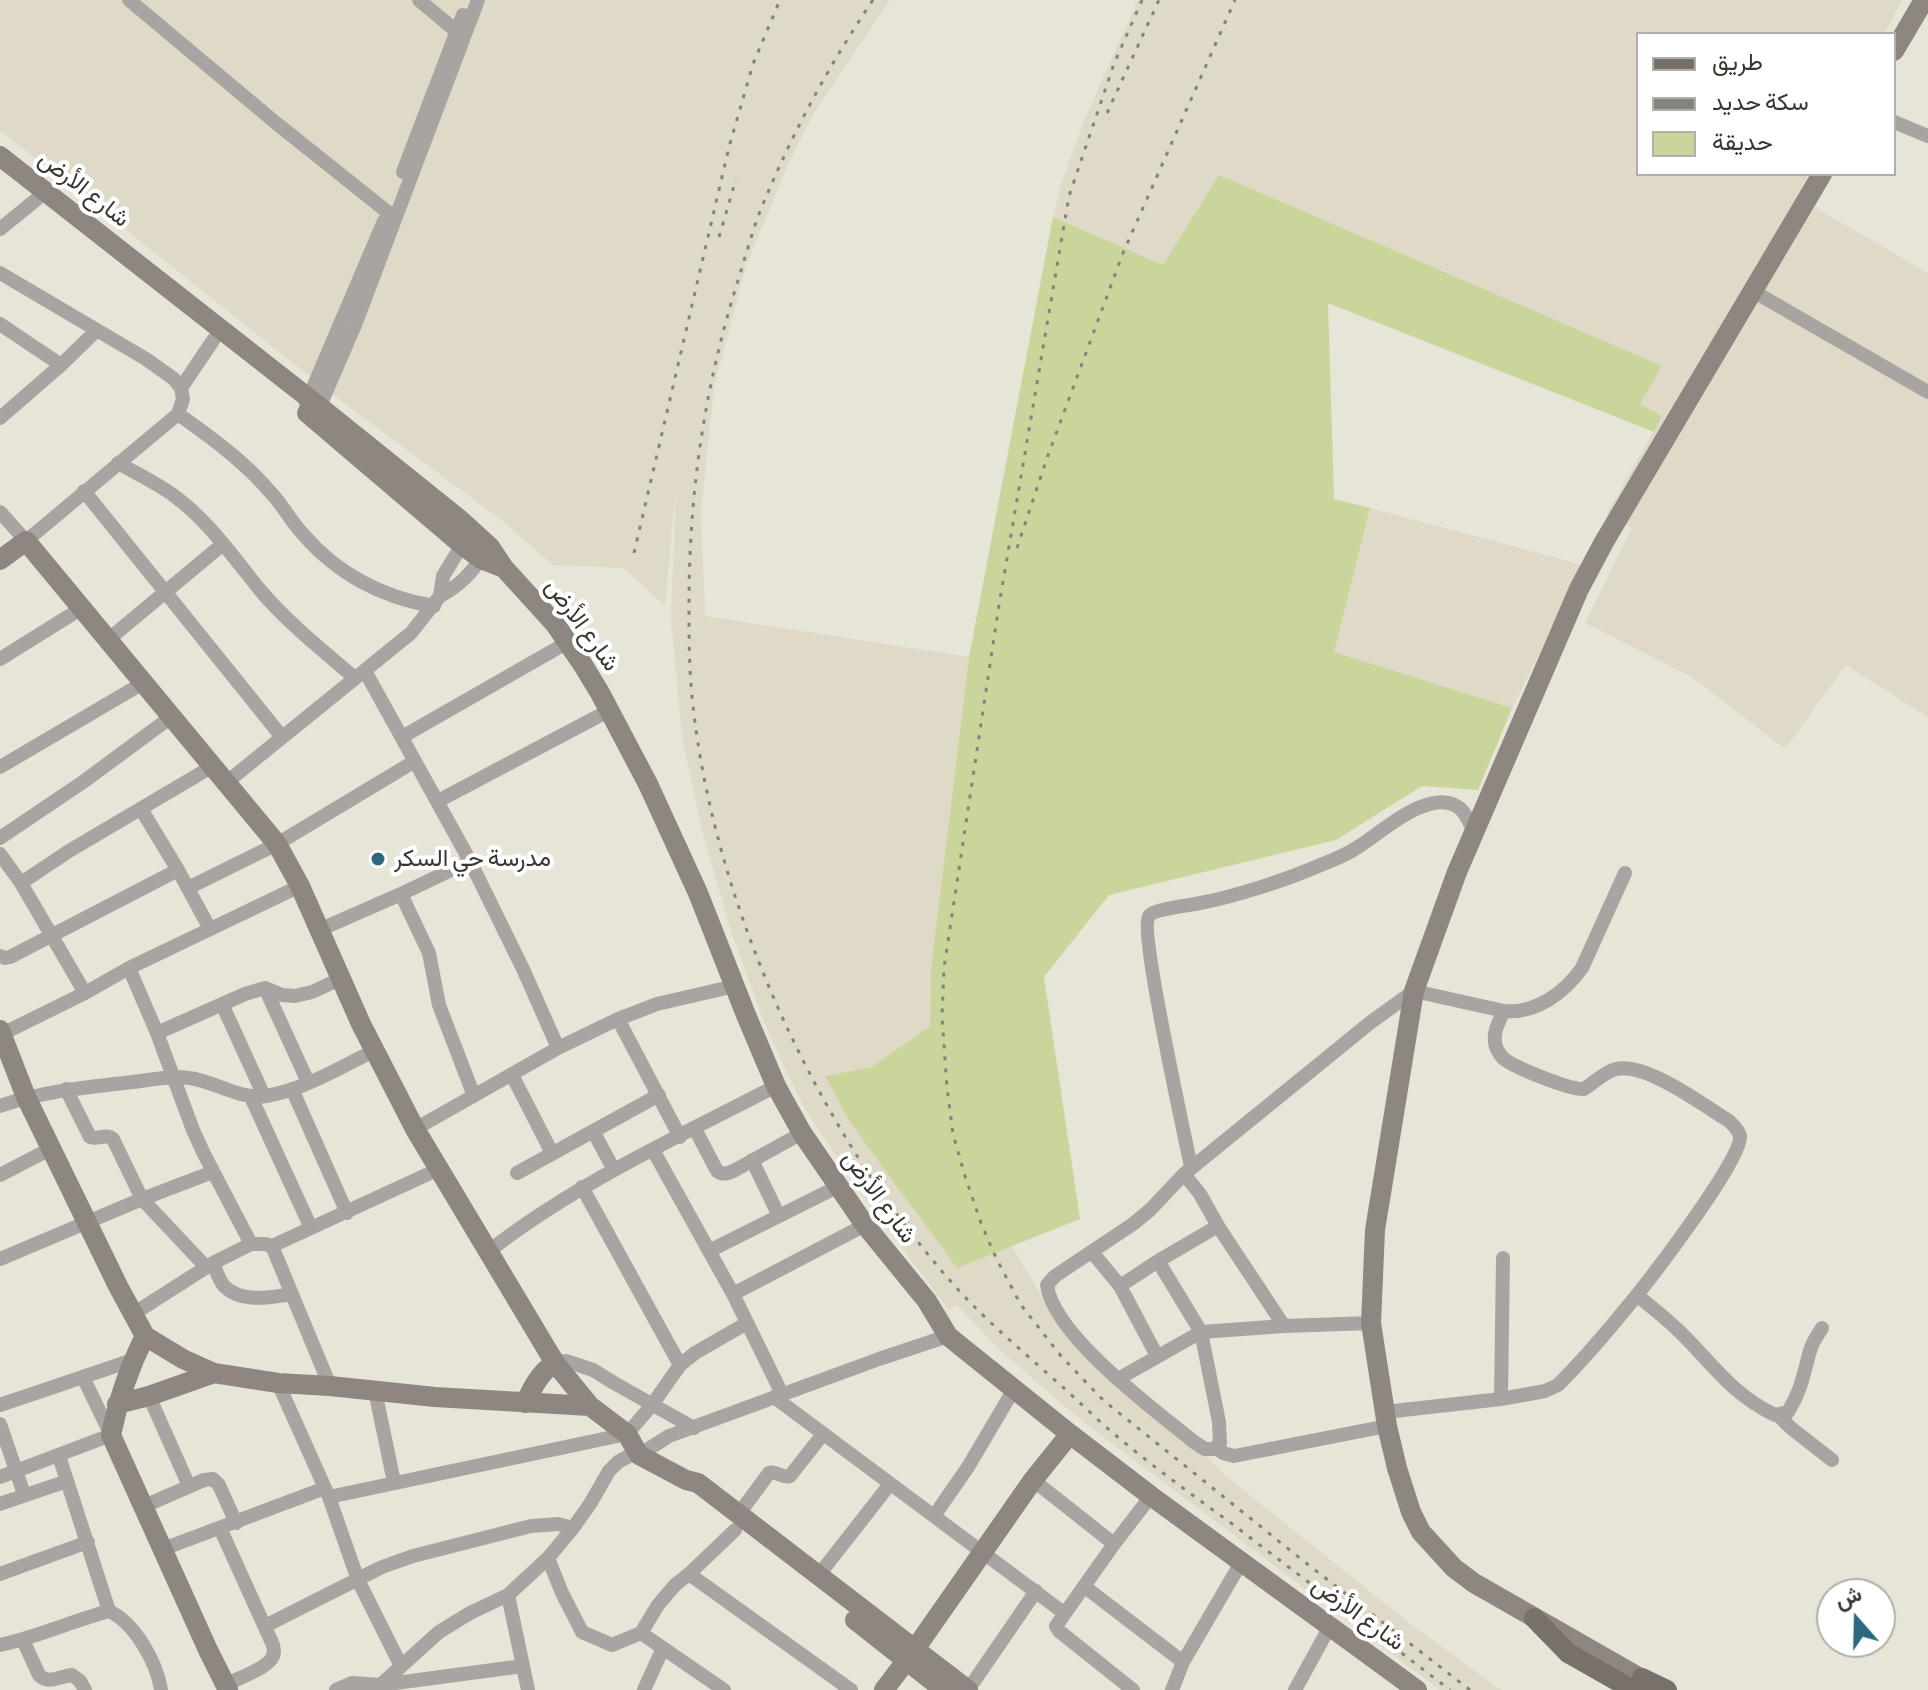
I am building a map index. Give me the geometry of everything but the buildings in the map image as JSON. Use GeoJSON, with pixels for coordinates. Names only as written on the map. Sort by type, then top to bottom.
{"type":"FeatureCollection","features":[{"type":"Feature","properties":{"kind":"main road"},"geometry":{"type":"LineString","coordinates":[[1896,48],[1924,0]]}},
{"type":"Feature","properties":{"kind":"main road","name":"شارع الأرض"},"geometry":{"type":"LineString","coordinates":[[0,156],[504,568],[540,606],[568,642],[610,710],[648,784],[693,881],[776,1086],[802,1133],[865,1225],[927,1301],[948,1336],[1151,1496],[1417,1690]]}},
{"type":"Feature","properties":{"kind":"main road","name":"شارع الأرض"},"geometry":{"type":"LineString","coordinates":[[0,171],[214,339],[311,409]]}},
{"type":"Feature","properties":{"kind":"main road"},"geometry":{"type":"LineString","coordinates":[[1667,1690],[1645,1686],[1568,1653],[1534,1618],[1454,1568],[1421,1532],[1397,1468],[1371,1323],[1377,1214],[1414,991],[1474,832],[1579,589],[1751,290],[1821,176]]}},
{"type":"Feature","properties":{"kind":"main road"},"geometry":{"type":"LineString","coordinates":[[0,560],[26,541],[277,844],[300,886],[374,1051],[415,1129],[555,1363],[590,1406],[627,1434],[639,1455],[686,1480],[698,1483],[786,1565],[910,1655],[968,1690]]}},
{"type":"Feature","properties":{"kind":"main road"},"geometry":{"type":"LineString","coordinates":[[1,1032],[26,1097],[145,1336],[214,1373],[278,1383],[435,1397],[590,1406]]}},
{"type":"Feature","properties":{"kind":"main road"},"geometry":{"type":"LineString","coordinates":[[145,1336],[117,1404],[111,1435],[226,1687]]}},
{"type":"Feature","properties":{"kind":"main road"},"geometry":{"type":"LineString","coordinates":[[525,1403],[546,1369],[555,1363]]}},
{"type":"Feature","properties":{"kind":"main road"},"geometry":{"type":"LineString","coordinates":[[117,1404],[214,1373]]}},
{"type":"Feature","properties":{"kind":"main road"},"geometry":{"type":"LineString","coordinates":[[884,1690],[1033,1480],[1070,1434]]}},
{"type":"Feature","properties":{"kind":"main road"},"geometry":{"type":"LineString","coordinates":[[737,1522],[818,1576],[910,1655],[944,1690]]}},
{"type":"Feature","properties":{"kind":"street"},"geometry":{"type":"LineString","coordinates":[[129,0],[391,216]]}},
{"type":"Feature","properties":{"kind":"street"},"geometry":{"type":"LineString","coordinates":[[419,0],[460,34]]}},
{"type":"Feature","properties":{"kind":"street"},"geometry":{"type":"LineString","coordinates":[[460,34],[468,0]]}},
{"type":"Feature","properties":{"kind":"street"},"geometry":{"type":"LineString","coordinates":[[311,409],[355,325],[391,216],[460,34],[478,0]]}},
{"type":"Feature","properties":{"kind":"street"},"geometry":{"type":"LineString","coordinates":[[1896,123],[1928,136]]}},
{"type":"Feature","properties":{"kind":"street"},"geometry":{"type":"LineString","coordinates":[[0,229],[37,199]]}},
{"type":"Feature","properties":{"kind":"street"},"geometry":{"type":"LineString","coordinates":[[0,273],[146,359],[174,379],[181,388],[183,399],[178,414],[26,541],[0,512]]}},
{"type":"Feature","properties":{"kind":"street"},"geometry":{"type":"LineString","coordinates":[[1751,290],[1928,392]]}},
{"type":"Feature","properties":{"kind":"street"},"geometry":{"type":"LineString","coordinates":[[0,324],[61,365]]}},
{"type":"Feature","properties":{"kind":"street"},"geometry":{"type":"LineString","coordinates":[[0,418],[97,330]]}},
{"type":"Feature","properties":{"kind":"street"},"geometry":{"type":"LineString","coordinates":[[181,388],[214,339]]}},
{"type":"Feature","properties":{"kind":"street"},"geometry":{"type":"LineString","coordinates":[[178,414],[240,461],[323,556],[340,570],[388,595],[412,602],[437,601]]}},
{"type":"Feature","properties":{"kind":"street"},"geometry":{"type":"LineString","coordinates":[[118,463],[175,496],[193,511],[277,608],[311,642],[360,675],[402,737],[470,861],[558,1048]]}},
{"type":"Feature","properties":{"kind":"street"},"geometry":{"type":"LineString","coordinates":[[84,491],[282,737]]}},
{"type":"Feature","properties":{"kind":"street"},"geometry":{"type":"LineString","coordinates":[[437,601],[443,576],[466,537]]}},
{"type":"Feature","properties":{"kind":"street"},"geometry":{"type":"LineString","coordinates":[[109,639],[223,544]]}},
{"type":"Feature","properties":{"kind":"street"},"geometry":{"type":"LineString","coordinates":[[227,782],[411,633],[437,601],[456,588],[476,567],[485,553]]}},
{"type":"Feature","properties":{"kind":"street"},"geometry":{"type":"LineString","coordinates":[[0,659],[82,608]]}},
{"type":"Feature","properties":{"kind":"street"},"geometry":{"type":"LineString","coordinates":[[402,737],[568,642]]}},
{"type":"Feature","properties":{"kind":"street"},"geometry":{"type":"LineString","coordinates":[[0,767],[143,683]]}},
{"type":"Feature","properties":{"kind":"street"},"geometry":{"type":"LineString","coordinates":[[438,801],[610,710]]}},
{"type":"Feature","properties":{"kind":"street"},"geometry":{"type":"LineString","coordinates":[[0,838],[171,717]]}},
{"type":"Feature","properties":{"kind":"street"},"geometry":{"type":"LineString","coordinates":[[188,888],[277,844],[415,761]]}},
{"type":"Feature","properties":{"kind":"street"},"geometry":{"type":"LineString","coordinates":[[21,883],[213,766]]}},
{"type":"Feature","properties":{"kind":"street"},"geometry":{"type":"LineString","coordinates":[[1284,1326],[1218,1226],[1188,1171],[1147,934],[1148,916],[1234,895],[1322,865],[1360,846],[1397,819],[1428,804],[1440,801],[1456,805],[1463,810],[1474,832]]}},
{"type":"Feature","properties":{"kind":"street"},"geometry":{"type":"LineString","coordinates":[[141,809],[210,929]]}},
{"type":"Feature","properties":{"kind":"street"},"geometry":{"type":"LineString","coordinates":[[0,854],[21,883],[85,993]]}},
{"type":"Feature","properties":{"kind":"street"},"geometry":{"type":"LineString","coordinates":[[319,930],[470,861]]}},
{"type":"Feature","properties":{"kind":"street"},"geometry":{"type":"LineString","coordinates":[[0,956],[10,957],[178,870]]}},
{"type":"Feature","properties":{"kind":"street"},"geometry":{"type":"LineString","coordinates":[[1504,1011],[1494,1037],[1501,1057],[1510,1062],[1579,1090],[1618,1069],[1647,1073],[1729,1121],[1740,1136],[1726,1170],[1637,1295],[1558,1385],[1545,1391],[1386,1419],[1234,1456],[1217,1448],[1205,1449],[1194,1442],[1091,1355],[1068,1328],[1047,1290],[1047,1285],[1055,1276],[1150,1210],[1188,1171],[1371,1022],[1414,991],[1504,1011],[1525,1011],[1556,994],[1582,968],[1625,873]]}},
{"type":"Feature","properties":{"kind":"street"},"geometry":{"type":"LineString","coordinates":[[1,1032],[300,886]]}},
{"type":"Feature","properties":{"kind":"street"},"geometry":{"type":"LineString","coordinates":[[401,894],[429,953],[439,1005],[474,1096]]}},
{"type":"Feature","properties":{"kind":"street"},"geometry":{"type":"LineString","coordinates":[[129,968],[193,1130],[251,1244]]}},
{"type":"Feature","properties":{"kind":"street"},"geometry":{"type":"LineString","coordinates":[[157,1033],[265,988],[295,996],[340,979]]}},
{"type":"Feature","properties":{"kind":"street"},"geometry":{"type":"LineString","coordinates":[[415,1129],[558,1048],[618,1019],[657,1004],[735,986]]}},
{"type":"Feature","properties":{"kind":"street"},"geometry":{"type":"LineString","coordinates":[[265,988],[308,1082]]}},
{"type":"Feature","properties":{"kind":"street"},"geometry":{"type":"LineString","coordinates":[[222,1004],[311,1228]]}},
{"type":"Feature","properties":{"kind":"street"},"geometry":{"type":"LineString","coordinates":[[618,1019],[680,1137]]}},
{"type":"Feature","properties":{"kind":"street"},"geometry":{"type":"LineString","coordinates":[[0,1106],[66,1089],[173,1077],[200,1080],[258,1096],[292,1089],[374,1051]]}},
{"type":"Feature","properties":{"kind":"street"},"geometry":{"type":"LineString","coordinates":[[512,1075],[552,1153]]}},
{"type":"Feature","properties":{"kind":"street"},"geometry":{"type":"LineString","coordinates":[[489,1251],[550,1206],[582,1187],[776,1086]]}},
{"type":"Feature","properties":{"kind":"street"},"geometry":{"type":"LineString","coordinates":[[66,1089],[90,1137],[107,1136],[113,1139],[142,1199],[209,1265],[224,1285],[239,1294],[264,1298],[292,1294]]}},
{"type":"Feature","properties":{"kind":"street"},"geometry":{"type":"LineString","coordinates":[[292,1089],[347,1213]]}},
{"type":"Feature","properties":{"kind":"street"},"geometry":{"type":"LineString","coordinates":[[517,1173],[659,1095]]}},
{"type":"Feature","properties":{"kind":"street"},"geometry":{"type":"LineString","coordinates":[[695,1129],[721,1174],[737,1169],[802,1133]]}},
{"type":"Feature","properties":{"kind":"street"},"geometry":{"type":"LineString","coordinates":[[593,1131],[614,1170]]}},
{"type":"Feature","properties":{"kind":"street"},"geometry":{"type":"LineString","coordinates":[[0,1175],[52,1148]]}},
{"type":"Feature","properties":{"kind":"street"},"geometry":{"type":"LineString","coordinates":[[653,1150],[733,1294],[778,1396],[823,1434],[1064,1613]]}},
{"type":"Feature","properties":{"kind":"street"},"geometry":{"type":"LineString","coordinates":[[752,1160],[779,1216]]}},
{"type":"Feature","properties":{"kind":"street"},"geometry":{"type":"LineString","coordinates":[[133,1314],[209,1265],[251,1244],[272,1246],[439,1169]]}},
{"type":"Feature","properties":{"kind":"street"},"geometry":{"type":"LineString","coordinates":[[0,1259],[213,1172]]}},
{"type":"Feature","properties":{"kind":"street"},"geometry":{"type":"LineString","coordinates":[[582,1187],[680,1365]]}},
{"type":"Feature","properties":{"kind":"street"},"geometry":{"type":"LineString","coordinates":[[709,1251],[837,1187]]}},
{"type":"Feature","properties":{"kind":"street"},"geometry":{"type":"LineString","coordinates":[[733,1294],[865,1225]]}},
{"type":"Feature","properties":{"kind":"street"},"geometry":{"type":"LineString","coordinates":[[1120,1286],[1218,1226]]}},
{"type":"Feature","properties":{"kind":"street"},"geometry":{"type":"LineString","coordinates":[[272,1246],[330,1386]]}},
{"type":"Feature","properties":{"kind":"street"},"geometry":{"type":"LineString","coordinates":[[1092,1252],[1120,1286],[1157,1356]]}},
{"type":"Feature","properties":{"kind":"street"},"geometry":{"type":"LineString","coordinates":[[1501,1399],[1503,1258]]}},
{"type":"Feature","properties":{"kind":"street"},"geometry":{"type":"LineString","coordinates":[[1158,1261],[1201,1332],[1219,1422],[1220,1443],[1217,1448]]}},
{"type":"Feature","properties":{"kind":"street"},"geometry":{"type":"LineString","coordinates":[[1637,1295],[1680,1332],[1720,1376],[1747,1399],[1778,1415],[1832,1460]]}},
{"type":"Feature","properties":{"kind":"street"},"geometry":{"type":"LineString","coordinates":[[163,1549],[327,1492],[394,1482],[627,1434],[680,1365],[747,1323]]}},
{"type":"Feature","properties":{"kind":"street"},"geometry":{"type":"LineString","coordinates":[[1118,1379],[1201,1332],[1371,1323]]}},
{"type":"Feature","properties":{"kind":"street"},"geometry":{"type":"LineString","coordinates":[[1778,1415],[1788,1412],[1796,1398],[1810,1350],[1822,1328]]}},
{"type":"Feature","properties":{"kind":"street"},"geometry":{"type":"LineString","coordinates":[[378,1687],[452,1623],[508,1595],[548,1558],[590,1504],[609,1471],[624,1458],[639,1455],[669,1436],[948,1336]]}},
{"type":"Feature","properties":{"kind":"street"},"geometry":{"type":"LineString","coordinates":[[0,1405],[133,1360]]}},
{"type":"Feature","properties":{"kind":"street"},"geometry":{"type":"LineString","coordinates":[[555,1363],[566,1361],[593,1370],[694,1428]]}},
{"type":"Feature","properties":{"kind":"street"},"geometry":{"type":"LineString","coordinates":[[0,1477],[111,1435],[83,1377]]}},
{"type":"Feature","properties":{"kind":"street"},"geometry":{"type":"LineString","coordinates":[[278,1383],[327,1492],[358,1580],[401,1666]]}},
{"type":"Feature","properties":{"kind":"street"},"geometry":{"type":"LineString","coordinates":[[934,1516],[968,1467],[1014,1389]]}},
{"type":"Feature","properties":{"kind":"street"},"geometry":{"type":"LineString","coordinates":[[375,1391],[394,1482]]}},
{"type":"Feature","properties":{"kind":"street"},"geometry":{"type":"LineString","coordinates":[[149,1396],[189,1486]]}},
{"type":"Feature","properties":{"kind":"street"},"geometry":{"type":"LineString","coordinates":[[0,1424],[24,1494]]}},
{"type":"Feature","properties":{"kind":"street"},"geometry":{"type":"LineString","coordinates":[[548,1558],[582,1632],[612,1645],[641,1633],[675,1585],[737,1522],[769,1473],[790,1476],[823,1434]]}},
{"type":"Feature","properties":{"kind":"street"},"geometry":{"type":"LineString","coordinates":[[59,1456],[109,1611],[122,1619],[141,1641],[158,1675],[161,1690]]}},
{"type":"Feature","properties":{"kind":"street"},"geometry":{"type":"LineString","coordinates":[[142,1507],[208,1479],[216,1480],[236,1523]]}},
{"type":"Feature","properties":{"kind":"street"},"geometry":{"type":"LineString","coordinates":[[1033,1480],[1114,1544]]}},
{"type":"Feature","properties":{"kind":"street"},"geometry":{"type":"LineString","coordinates":[[0,1504],[67,1481]]}},
{"type":"Feature","properties":{"kind":"street"},"geometry":{"type":"LineString","coordinates":[[818,1576],[890,1484]]}},
{"type":"Feature","properties":{"kind":"street"},"geometry":{"type":"LineString","coordinates":[[1133,1690],[1059,1631],[1057,1624],[1151,1496]]}},
{"type":"Feature","properties":{"kind":"street"},"geometry":{"type":"LineString","coordinates":[[265,1626],[382,1567],[413,1556],[542,1524],[573,1528]]}},
{"type":"Feature","properties":{"kind":"street"},"geometry":{"type":"LineString","coordinates":[[220,1528],[273,1645],[273,1657],[266,1665],[226,1687]]}},
{"type":"Feature","properties":{"kind":"street"},"geometry":{"type":"LineString","coordinates":[[0,1574],[88,1542]]}},
{"type":"Feature","properties":{"kind":"street"},"geometry":{"type":"LineString","coordinates":[[1172,1690],[1183,1662],[1242,1561]]}},
{"type":"Feature","properties":{"kind":"street"},"geometry":{"type":"LineString","coordinates":[[689,1574],[851,1690]]}},
{"type":"Feature","properties":{"kind":"street"},"geometry":{"type":"LineString","coordinates":[[1085,1587],[1183,1662]]}},
{"type":"Feature","properties":{"kind":"street"},"geometry":{"type":"LineString","coordinates":[[968,1690],[1036,1591]]}},
{"type":"Feature","properties":{"kind":"street"},"geometry":{"type":"LineString","coordinates":[[508,1595],[528,1690]]}},
{"type":"Feature","properties":{"kind":"street"},"geometry":{"type":"LineString","coordinates":[[0,1645],[109,1611]]}},
{"type":"Feature","properties":{"kind":"street"},"geometry":{"type":"LineString","coordinates":[[1295,1690],[1330,1626]]}},
{"type":"Feature","properties":{"kind":"street"},"geometry":{"type":"LineString","coordinates":[[641,1633],[724,1690]]}},
{"type":"Feature","properties":{"kind":"street"},"geometry":{"type":"LineString","coordinates":[[23,1640],[42,1679],[72,1675],[85,1690]]}},
{"type":"Feature","properties":{"kind":"street"},"geometry":{"type":"LineString","coordinates":[[644,1690],[663,1648]]}},
{"type":"Feature","properties":{"kind":"street"},"geometry":{"type":"LineString","coordinates":[[336,1690],[352,1683],[378,1687],[523,1666]]}},
{"type":"Feature","properties":{"kind":"shaded area"},"geometry":{"type":"Polygon","coordinates":[[[0,0],[890,0],[813,115],[787,167],[746,266],[714,387],[701,512],[705,616],[969,657],[931,968],[930,1027],[872,1068],[826,1075],[957,1267],[1012,1246],[1063,1328],[1227,1477],[1409,1623],[1501,1690],[1440,1690],[1082,1421],[1001,1351],[957,1305],[949,1310],[868,1203],[804,1107],[783,1064],[731,931],[703,834],[682,737],[671,619],[676,486],[665,606],[624,568],[553,565],[500,519],[336,397],[0,130],[0,0]]]}},
{"type":"Feature","properties":{"kind":"shaded area"},"geometry":{"type":"Polygon","coordinates":[[[1138,0],[1902,0],[1885,32],[1636,32],[1636,176],[1808,176],[1797,197],[1928,273],[1928,717],[1846,665],[1785,749],[1692,677],[1585,623],[1632,528],[1607,514],[1662,416],[1639,404],[1661,367],[1163,265],[1053,217],[1086,116],[1138,0]]]}},
{"type":"Feature","properties":{"kind":"shaded area"},"geometry":{"type":"Polygon","coordinates":[[[1370,508],[1583,565],[1512,708],[1333,652],[1370,508]]]}},
{"type":"Feature","properties":{"kind":"green space"},"geometry":{"type":"Polygon","coordinates":[[[1219,175],[1662,366],[1640,404],[1662,416],[1654,432],[1328,303],[1334,499],[1370,508],[1334,652],[1512,708],[1478,790],[1422,786],[1336,840],[1109,895],[1044,977],[1080,1219],[957,1268],[850,1122],[825,1076],[872,1067],[930,1026],[931,968],[969,657],[1053,217],[1163,265],[1219,175]]]}},
{"type":"Feature","properties":{"kind":"railway"},"geometry":{"type":"LineString","coordinates":[[634,553],[729,147],[753,64],[780,0]]}},
{"type":"Feature","properties":{"kind":"railway"},"geometry":{"type":"LineString","coordinates":[[873,0],[815,96],[762,206],[717,356],[701,437],[690,562],[691,685],[704,778],[723,857],[748,935],[796,1047],[835,1119],[901,1220],[953,1284],[1125,1443],[1450,1690]]}},
{"type":"Feature","properties":{"kind":"railway"},"geometry":{"type":"LineString","coordinates":[[1142,0],[1114,64],[1069,196],[999,605],[944,968],[942,1016],[953,1134],[981,1223],[996,1258],[1021,1305],[1061,1356],[1103,1400],[1470,1690]]}},
{"type":"Feature","properties":{"kind":"railway"},"geometry":{"type":"LineString","coordinates":[[1107,113],[1159,0]]}},
{"type":"Feature","properties":{"kind":"railway"},"geometry":{"type":"LineString","coordinates":[[1017,548],[1123,253],[1235,0]]}},
{"type":"Feature","properties":{"kind":"railway"},"geometry":{"type":"LineString","coordinates":[[719,237],[736,179]]}},
{"type":"Feature","properties":{"kind":"place","name":"مدرسة حي السكر"},"geometry":{"type":"Point","coordinates":[378,859]}}]}
